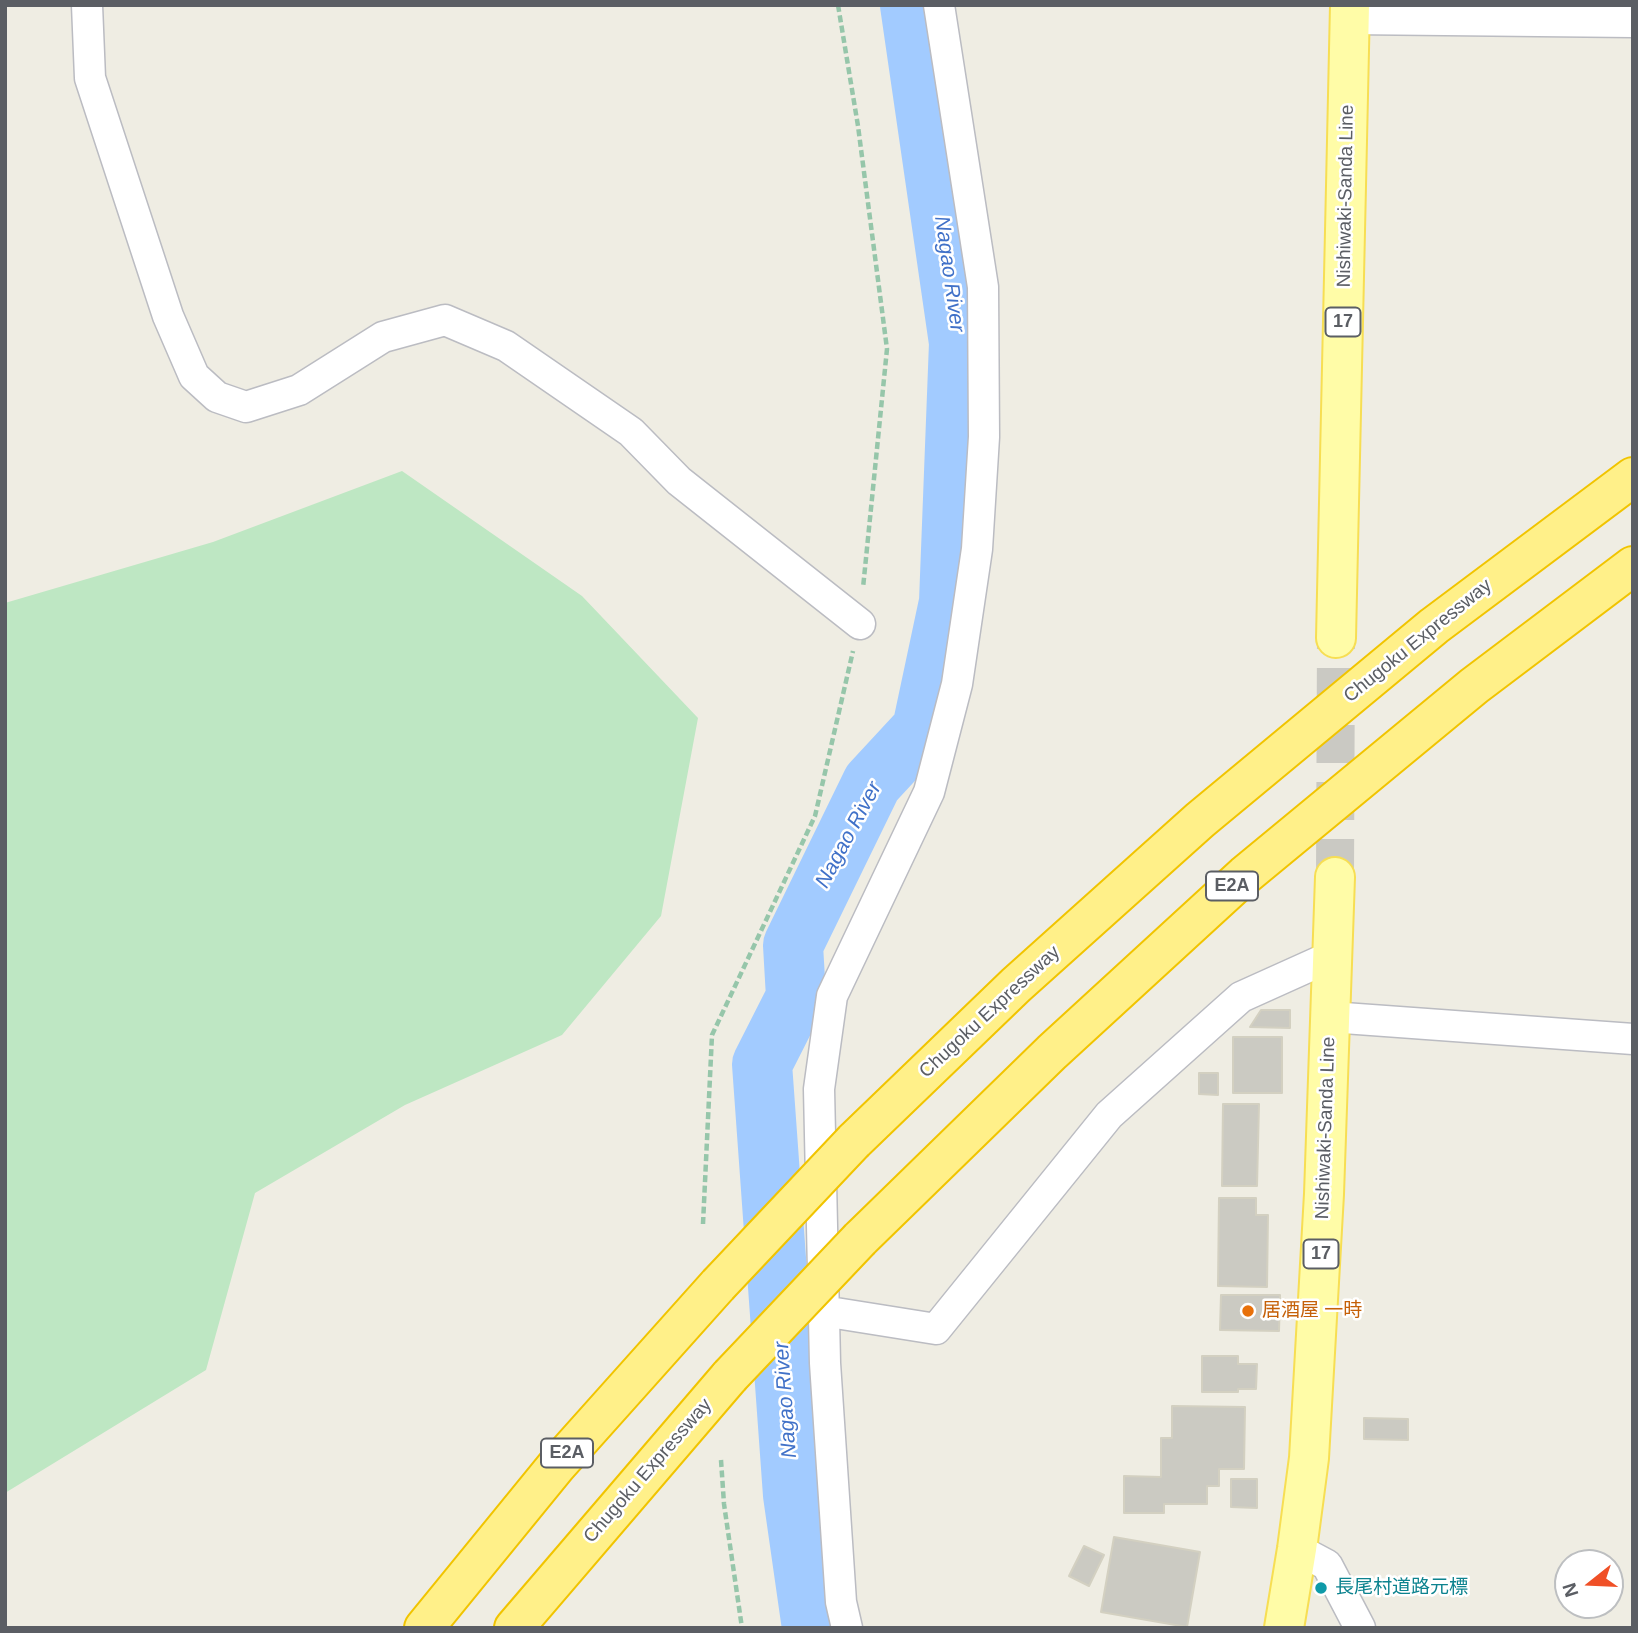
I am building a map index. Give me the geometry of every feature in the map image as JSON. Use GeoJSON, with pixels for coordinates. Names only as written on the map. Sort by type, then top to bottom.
{"type":"FeatureCollection","features":[{"type":"Feature","properties":{"kind":"highway","name":"Chugoku Expressway"},"geometry":{"type":"LineString","coordinates":[[424,1628],[557,1465],[718,1285],[855,1141],[1016,985],[1200,820],[1434,626],[1633,477]]}},
{"type":"Feature","properties":{"kind":"highway","name":"Chugoku Expressway"},"geometry":{"type":"LineString","coordinates":[[514,1628],[730,1376],[860,1239],[1052,1052],[1245,874],[1474,686],[1633,566]]}},
{"type":"Feature","properties":{"kind":"main road","name":"Nishiwaki-Sanda Line"},"geometry":{"type":"LineString","coordinates":[[1336,638],[1350,12]]}},
{"type":"Feature","properties":{"kind":"main road","name":"Nishiwaki-Sanda Line"},"geometry":{"type":"LineString","coordinates":[[1283,1628],[1309,1458],[1324,1195],[1335,877]]}},
{"type":"Feature","properties":{"kind":"street"},"geometry":{"type":"LineString","coordinates":[[87,5],[90,78],[168,316],[194,376],[217,397],[246,407],[299,390],[383,337],[445,320],[506,346],[631,432],[680,481],[860,624]]}},
{"type":"Feature","properties":{"kind":"street"},"geometry":{"type":"LineString","coordinates":[[847,1628],[840,1589],[825,1363],[819,1089],[832,996],[929,792],[957,684],[977,549],[984,437],[983,287],[939,5]]}},
{"type":"Feature","properties":{"kind":"street"},"geometry":{"type":"LineString","coordinates":[[1350,12],[1633,22]]}},
{"type":"Feature","properties":{"kind":"street"},"geometry":{"type":"LineString","coordinates":[[823,1311],[936,1329],[1109,1115],[1241,997],[1332,956]]}},
{"type":"Feature","properties":{"kind":"street"},"geometry":{"type":"LineString","coordinates":[[1330,1017],[1633,1039]]}},
{"type":"Feature","properties":{"kind":"street"},"geometry":{"type":"LineString","coordinates":[[1297,1549],[1326,1565],[1360,1628]]}},
{"type":"Feature","properties":{"kind":"path"},"geometry":{"type":"LineString","coordinates":[[721,1460],[724,1504],[742,1628]]}},
{"type":"Feature","properties":{"kind":"green space"},"geometry":{"type":"Polygon","coordinates":[[[402,471],[582,596],[698,718],[661,916],[562,1035],[405,1105],[255,1193],[206,1370],[5,1493],[5,603],[213,542],[402,471]]]}},
{"type":"Feature","properties":{"kind":"building"},"geometry":{"type":"Polygon","coordinates":[[[1261,1010],[1290,1010],[1290,1028],[1250,1027],[1261,1010]]]}},
{"type":"Feature","properties":{"kind":"building"},"geometry":{"type":"Polygon","coordinates":[[[1233,1037],[1282,1037],[1282,1093],[1233,1093],[1233,1037]]]}},
{"type":"Feature","properties":{"kind":"building"},"geometry":{"type":"Polygon","coordinates":[[[1199,1073],[1218,1073],[1218,1095],[1199,1094],[1199,1073]]]}},
{"type":"Feature","properties":{"kind":"building"},"geometry":{"type":"Polygon","coordinates":[[[1223,1104],[1259,1104],[1257,1186],[1222,1186],[1223,1104]]]}},
{"type":"Feature","properties":{"kind":"building"},"geometry":{"type":"Polygon","coordinates":[[[1219,1198],[1256,1198],[1256,1215],[1268,1215],[1267,1287],[1218,1286],[1219,1198]]]}},
{"type":"Feature","properties":{"kind":"building"},"geometry":{"type":"Polygon","coordinates":[[[1221,1295],[1280,1295],[1279,1331],[1220,1330],[1221,1295]]]}},
{"type":"Feature","properties":{"kind":"building"},"geometry":{"type":"Polygon","coordinates":[[[1202,1356],[1238,1356],[1238,1364],[1257,1364],[1256,1389],[1202,1392],[1202,1356]]]}},
{"type":"Feature","properties":{"kind":"building"},"geometry":{"type":"Polygon","coordinates":[[[1172,1406],[1245,1407],[1244,1469],[1219,1469],[1219,1486],[1207,1486],[1207,1504],[1164,1504],[1164,1513],[1124,1513],[1124,1476],[1161,1477],[1161,1438],[1172,1438],[1172,1406]]]}},
{"type":"Feature","properties":{"kind":"building"},"geometry":{"type":"Polygon","coordinates":[[[1364,1418],[1408,1419],[1408,1440],[1364,1439],[1364,1418]]]}},
{"type":"Feature","properties":{"kind":"building"},"geometry":{"type":"Polygon","coordinates":[[[1231,1479],[1257,1479],[1257,1508],[1231,1507],[1231,1479]]]}},
{"type":"Feature","properties":{"kind":"building"},"geometry":{"type":"Polygon","coordinates":[[[1114,1537],[1200,1552],[1187,1627],[1101,1612],[1114,1537]]]}},
{"type":"Feature","properties":{"kind":"building"},"geometry":{"type":"Polygon","coordinates":[[[1084,1546],[1104,1555],[1089,1586],[1069,1576],[1084,1546]]]}},
{"type":"Feature","properties":{"kind":"waterway","name":"Nagao River"},"geometry":{"type":"LineString","coordinates":[[812,1628],[793,1495],[762,1064],[796,997],[793,945],[872,783],[922,729],[949,602],[959,343],[910,5]]}},
{"type":"Feature","properties":{"kind":"tunnel"},"geometry":{"type":"LineString","coordinates":[[1335,877],[1336,638]]}},
{"type":"Feature","properties":{"kind":"place","name":"居酒屋 一時"},"geometry":{"type":"Point","coordinates":[1248,1311]}},
{"type":"Feature","properties":{"kind":"place","name":"長尾村道路元標"},"geometry":{"type":"Point","coordinates":[1321,1588]}}]}
